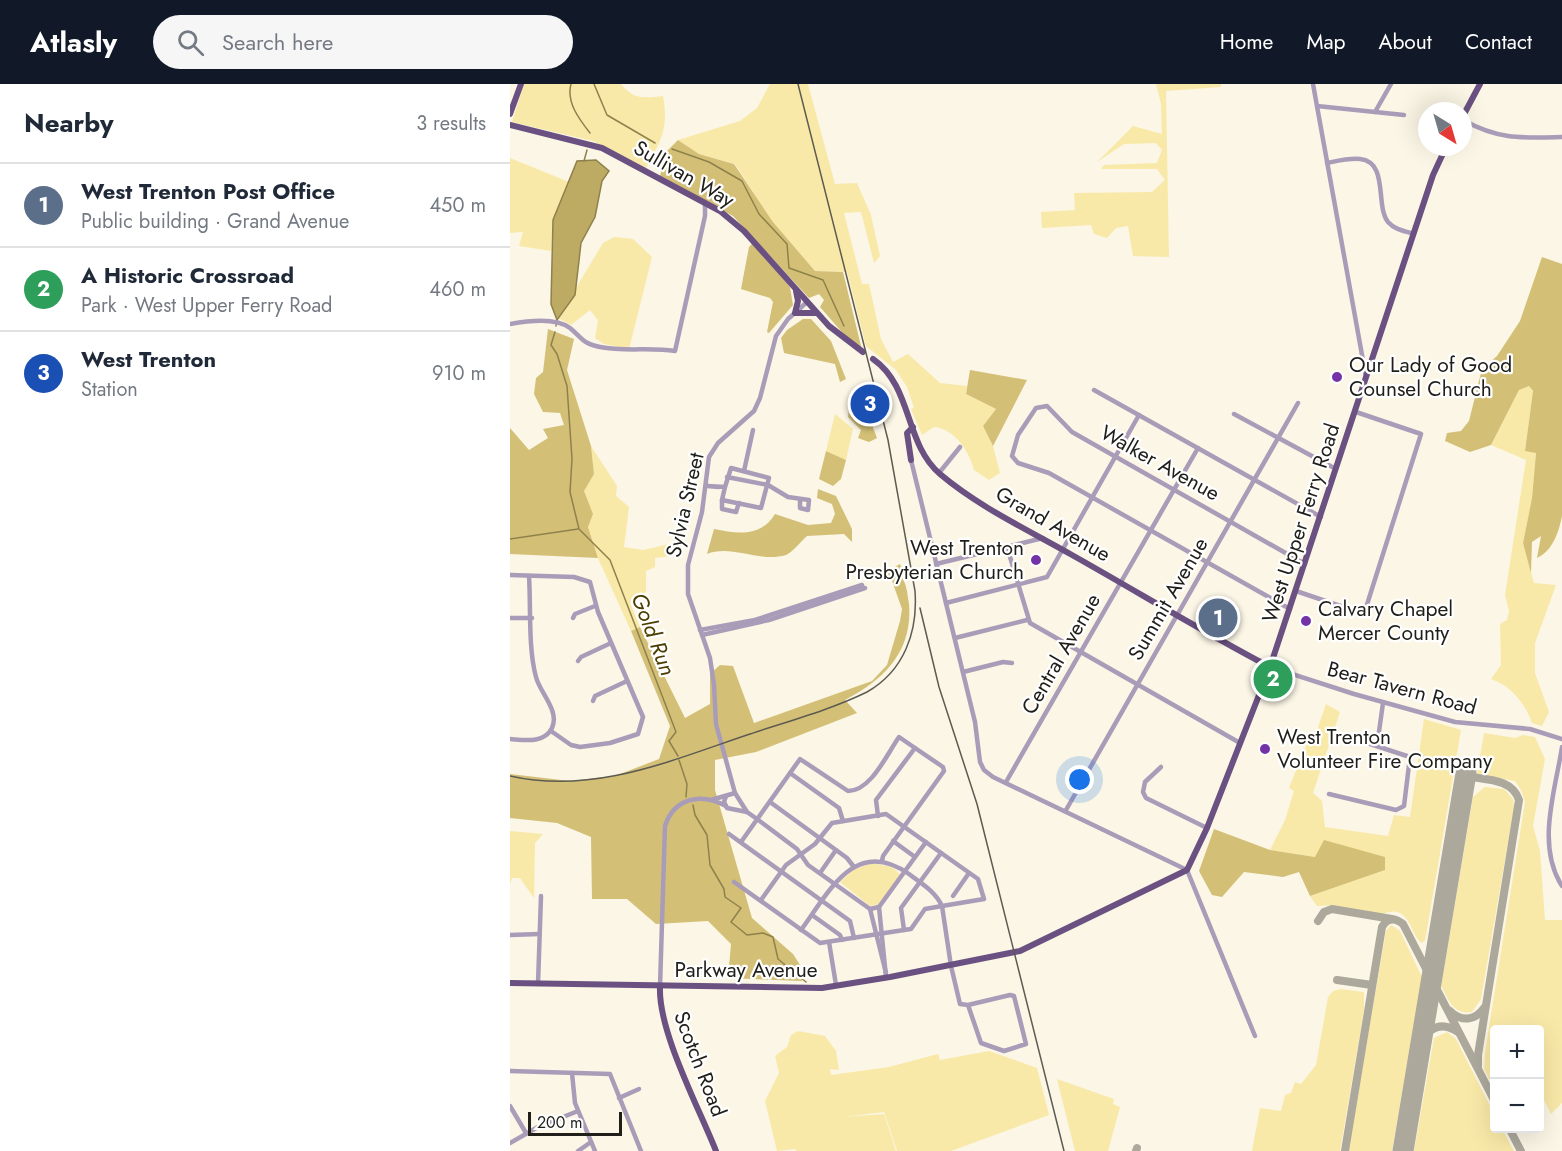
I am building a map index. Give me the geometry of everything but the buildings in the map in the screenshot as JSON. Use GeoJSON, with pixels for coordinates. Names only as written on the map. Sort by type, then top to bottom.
{"type":"FeatureCollection","features":[{"type":"Feature","properties":{"kind":"main road"},"geometry":{"type":"LineString","coordinates":[[510,114],[521,84]]}},
{"type":"Feature","properties":{"kind":"main road"},"geometry":{"type":"LineString","coordinates":[[1471,102],[1480,84]]}},
{"type":"Feature","properties":{"kind":"main road","name":"Sullivan Way"},"geometry":{"type":"LineString","coordinates":[[510,125],[602,148],[705,203],[737,224],[836,334],[863,352]]}},
{"type":"Feature","properties":{"kind":"main road","name":"West Upper Ferry Road"},"geometry":{"type":"LineString","coordinates":[[1187,870],[1207,828],[1270,667],[1433,175],[1442,156]]}},
{"type":"Feature","properties":{"kind":"main road"},"geometry":{"type":"LineString","coordinates":[[796,289],[798,299],[795,313],[816,313]]}},
{"type":"Feature","properties":{"kind":"main road","name":"Grand Avenue"},"geometry":{"type":"LineString","coordinates":[[873,359],[888,371],[897,383],[925,456],[939,473],[975,499],[1270,667]]}},
{"type":"Feature","properties":{"kind":"main road"},"geometry":{"type":"LineString","coordinates":[[911,460],[907,433],[913,427]]}},
{"type":"Feature","properties":{"kind":"main road","name":"Parkway Avenue"},"geometry":{"type":"LineString","coordinates":[[510,983],[822,988],[886,975],[951,966],[1020,951],[1187,870]]}},
{"type":"Feature","properties":{"kind":"main road","name":"Scotch Road"},"geometry":{"type":"LineString","coordinates":[[660,987],[659,1000],[668,1033],[716,1151]]}},
{"type":"Feature","properties":{"kind":"street"},"geometry":{"type":"LineString","coordinates":[[1313,84],[1366,379]]}},
{"type":"Feature","properties":{"kind":"street"},"geometry":{"type":"LineString","coordinates":[[1375,112],[1391,84]]}},
{"type":"Feature","properties":{"kind":"street"},"geometry":{"type":"LineString","coordinates":[[1317,106],[1404,115]]}},
{"type":"Feature","properties":{"kind":"street"},"geometry":{"type":"LineString","coordinates":[[1472,124],[1483,131],[1503,137],[1562,136]]}},
{"type":"Feature","properties":{"kind":"street"},"geometry":{"type":"LineString","coordinates":[[1327,163],[1360,159],[1368,162],[1376,170],[1388,222],[1395,228],[1414,234]]}},
{"type":"Feature","properties":{"kind":"street"},"geometry":{"type":"LineString","coordinates":[[1376,170],[1382,165]]}},
{"type":"Feature","properties":{"kind":"street"},"geometry":{"type":"LineString","coordinates":[[510,324],[552,322],[569,328],[581,341],[598,346],[615,350],[675,351],[705,216],[705,203]]}},
{"type":"Feature","properties":{"kind":"street","name":"Sylvia Street"},"geometry":{"type":"LineString","coordinates":[[747,812],[735,793],[716,724],[711,664],[690,603],[687,577],[706,486],[707,462],[712,452],[745,421],[757,405],[773,342],[784,324],[807,302]]}},
{"type":"Feature","properties":{"kind":"street"},"geometry":{"type":"LineString","coordinates":[[1362,354],[1374,357]]}},
{"type":"Feature","properties":{"kind":"street"},"geometry":{"type":"LineString","coordinates":[[1363,361],[1374,357]]}},
{"type":"Feature","properties":{"kind":"street"},"geometry":{"type":"LineString","coordinates":[[1094,390],[1321,517]]}},
{"type":"Feature","properties":{"kind":"street","name":"Summit Avenue"},"geometry":{"type":"LineString","coordinates":[[1066,810],[1298,403]]}},
{"type":"Feature","properties":{"kind":"street","name":"Walker Avenue"},"geometry":{"type":"LineString","coordinates":[[1092,498],[1049,473],[1015,461],[1011,452],[1033,412],[1045,405],[1052,409],[1066,428],[1305,564]]}},
{"type":"Feature","properties":{"kind":"street"},"geometry":{"type":"LineString","coordinates":[[1296,591],[1364,614],[1421,434],[1356,412]]}},
{"type":"Feature","properties":{"kind":"street"},"geometry":{"type":"LineString","coordinates":[[1234,414],[1336,469]]}},
{"type":"Feature","properties":{"kind":"street"},"geometry":{"type":"LineString","coordinates":[[946,603],[1047,577],[1139,415]]}},
{"type":"Feature","properties":{"kind":"street"},"geometry":{"type":"LineString","coordinates":[[744,471],[753,430]]}},
{"type":"Feature","properties":{"kind":"street"},"geometry":{"type":"LineString","coordinates":[[939,473],[960,447]]}},
{"type":"Feature","properties":{"kind":"street","name":"Central Avenue"},"geometry":{"type":"LineString","coordinates":[[1006,782],[1198,448]]}},
{"type":"Feature","properties":{"kind":"street"},"geometry":{"type":"LineString","coordinates":[[911,460],[975,722],[979,757],[987,773],[1187,870],[1255,1036]]}},
{"type":"Feature","properties":{"kind":"street"},"geometry":{"type":"LineString","coordinates":[[722,500],[739,503],[762,508],[768,476],[731,468],[722,487],[722,500],[722,508],[736,512],[739,503]]}},
{"type":"Feature","properties":{"kind":"street"},"geometry":{"type":"LineString","coordinates":[[727,477],[768,485],[785,496],[800,500]]}},
{"type":"Feature","properties":{"kind":"street"},"geometry":{"type":"LineString","coordinates":[[706,486],[722,487]]}},
{"type":"Feature","properties":{"kind":"street"},"geometry":{"type":"LineString","coordinates":[[1092,498],[1290,609]]}},
{"type":"Feature","properties":{"kind":"street"},"geometry":{"type":"LineString","coordinates":[[936,564],[1043,538]]}},
{"type":"Feature","properties":{"kind":"street"},"geometry":{"type":"LineString","coordinates":[[1007,547],[1027,620],[1240,743]]}},
{"type":"Feature","properties":{"kind":"street"},"geometry":{"type":"LineString","coordinates":[[510,575],[582,578],[590,582],[596,606],[643,717],[641,731],[633,738],[610,743],[576,746],[551,730]]}},
{"type":"Feature","properties":{"kind":"street"},"geometry":{"type":"LineString","coordinates":[[510,739],[539,739],[551,730],[554,715],[535,673],[529,576]]}},
{"type":"Feature","properties":{"kind":"street"},"geometry":{"type":"LineString","coordinates":[[701,633],[755,620],[864,586]]}},
{"type":"Feature","properties":{"kind":"street"},"geometry":{"type":"LineString","coordinates":[[573,618],[575,614],[596,606]]}},
{"type":"Feature","properties":{"kind":"street"},"geometry":{"type":"LineString","coordinates":[[510,618],[532,618]]}},
{"type":"Feature","properties":{"kind":"street"},"geometry":{"type":"LineString","coordinates":[[955,638],[1027,620]]}},
{"type":"Feature","properties":{"kind":"street"},"geometry":{"type":"LineString","coordinates":[[578,661],[581,657],[611,643]]}},
{"type":"Feature","properties":{"kind":"street"},"geometry":{"type":"LineString","coordinates":[[963,672],[1003,662],[1012,663]]}},
{"type":"Feature","properties":{"kind":"street","name":"Bear Tavern Road"},"geometry":{"type":"LineString","coordinates":[[1270,667],[1383,703],[1455,722],[1530,729],[1562,739]]}},
{"type":"Feature","properties":{"kind":"street"},"geometry":{"type":"LineString","coordinates":[[593,700],[595,696],[627,681]]}},
{"type":"Feature","properties":{"kind":"street"},"geometry":{"type":"LineString","coordinates":[[1377,746],[1383,703]]}},
{"type":"Feature","properties":{"kind":"street"},"geometry":{"type":"LineString","coordinates":[[741,842],[797,762],[803,759],[848,791],[857,791],[867,783],[899,737],[944,771],[903,825],[882,861]]}},
{"type":"Feature","properties":{"kind":"street"},"geometry":{"type":"LineString","coordinates":[[1329,794],[1396,810],[1405,804],[1411,762],[1406,755],[1358,740]]}},
{"type":"Feature","properties":{"kind":"street"},"geometry":{"type":"LineString","coordinates":[[1562,747],[1548,840],[1551,863],[1562,886]]}},
{"type":"Feature","properties":{"kind":"street"},"geometry":{"type":"LineString","coordinates":[[878,816],[876,800],[915,748]]}},
{"type":"Feature","properties":{"kind":"street"},"geometry":{"type":"LineString","coordinates":[[1161,767],[1144,782],[1146,798],[1207,828]]}},
{"type":"Feature","properties":{"kind":"street"},"geometry":{"type":"LineString","coordinates":[[790,772],[839,808],[843,821]]}},
{"type":"Feature","properties":{"kind":"street"},"geometry":{"type":"LineString","coordinates":[[726,806],[725,795],[731,778]]}},
{"type":"Feature","properties":{"kind":"street"},"geometry":{"type":"LineString","coordinates":[[660,987],[665,826],[669,814],[673,808],[687,800],[711,800],[735,793]]}},
{"type":"Feature","properties":{"kind":"street"},"geometry":{"type":"LineString","coordinates":[[711,800],[747,812],[801,855],[808,865],[870,909],[886,975]]}},
{"type":"Feature","properties":{"kind":"street"},"geometry":{"type":"LineString","coordinates":[[736,809],[741,802]]}},
{"type":"Feature","properties":{"kind":"street"},"geometry":{"type":"LineString","coordinates":[[770,802],[836,850],[854,867]]}},
{"type":"Feature","properties":{"kind":"street"},"geometry":{"type":"LineString","coordinates":[[734,882],[820,944],[911,929],[925,909],[984,899],[978,879],[886,814],[832,823],[801,855],[781,871],[761,900]]}},
{"type":"Feature","properties":{"kind":"street"},"geometry":{"type":"LineString","coordinates":[[729,834],[850,921],[854,938]]}},
{"type":"Feature","properties":{"kind":"street"},"geometry":{"type":"LineString","coordinates":[[893,841],[915,857]]}},
{"type":"Feature","properties":{"kind":"street"},"geometry":{"type":"LineString","coordinates":[[870,909],[879,907],[927,842]]}},
{"type":"Feature","properties":{"kind":"street"},"geometry":{"type":"LineString","coordinates":[[820,873],[836,850]]}},
{"type":"Feature","properties":{"kind":"street"},"geometry":{"type":"LineString","coordinates":[[904,930],[902,908],[941,853]]}},
{"type":"Feature","properties":{"kind":"street"},"geometry":{"type":"LineString","coordinates":[[801,930],[835,884],[854,867],[865,862],[882,861],[905,872],[938,897],[942,906],[951,966],[960,1004],[969,1005],[1010,994],[1014,996],[1026,1044],[1004,1051],[981,1043],[969,1005]]}},
{"type":"Feature","properties":{"kind":"street"},"geometry":{"type":"LineString","coordinates":[[952,896],[969,873]]}},
{"type":"Feature","properties":{"kind":"street"},"geometry":{"type":"LineString","coordinates":[[538,984],[541,896]]}},
{"type":"Feature","properties":{"kind":"street"},"geometry":{"type":"LineString","coordinates":[[879,907],[886,975]]}},
{"type":"Feature","properties":{"kind":"street"},"geometry":{"type":"LineString","coordinates":[[812,915],[840,935],[842,940]]}},
{"type":"Feature","properties":{"kind":"street"},"geometry":{"type":"LineString","coordinates":[[510,935],[539,934]]}},
{"type":"Feature","properties":{"kind":"street"},"geometry":{"type":"LineString","coordinates":[[829,942],[836,985]]}},
{"type":"Feature","properties":{"kind":"street"},"geometry":{"type":"LineString","coordinates":[[510,1071],[610,1074],[641,1151]]}},
{"type":"Feature","properties":{"kind":"street"},"geometry":{"type":"LineString","coordinates":[[572,1073],[578,1111],[595,1151]]}},
{"type":"Feature","properties":{"kind":"street"},"geometry":{"type":"LineString","coordinates":[[619,1098],[639,1089]]}},
{"type":"Feature","properties":{"kind":"street"},"geometry":{"type":"LineString","coordinates":[[510,1106],[526,1133]]}},
{"type":"Feature","properties":{"kind":"street"},"geometry":{"type":"LineString","coordinates":[[510,1143],[526,1133],[578,1111]]}},
{"type":"Feature","properties":{"kind":"street"},"geometry":{"type":"LineString","coordinates":[[578,1151],[591,1142]]}},
{"type":"Feature","properties":{"kind":"shaded area"},"geometry":{"type":"Polygon","coordinates":[[[524,84],[621,84],[630,93],[640,97],[663,96],[664,126],[656,150],[646,168],[593,141],[512,122],[524,84]]]}},
{"type":"Feature","properties":{"kind":"shaded area"},"geometry":{"type":"Polygon","coordinates":[[[770,84],[808,84],[835,184],[857,183],[871,215],[880,256],[874,263],[861,212],[844,213],[862,284],[869,284],[881,339],[893,362],[908,354],[940,383],[967,386],[966,394],[996,409],[983,426],[993,446],[1000,473],[989,480],[974,470],[969,456],[955,436],[934,427],[922,435],[911,409],[914,408],[907,387],[896,370],[866,346],[847,272],[815,271],[773,222],[735,164],[699,154],[678,140],[740,121],[757,108],[770,84]]]}},
{"type":"Feature","properties":{"kind":"shaded area"},"geometry":{"type":"Polygon","coordinates":[[[1156,84],[1221,84],[1221,87],[1166,91],[1169,257],[1133,256],[1128,226],[1116,228],[1107,238],[1094,234],[1091,225],[1042,228],[1041,212],[1075,210],[1074,193],[1152,192],[1165,180],[1157,169],[1101,169],[1104,165],[1157,163],[1162,150],[1156,143],[1124,144],[1097,162],[1133,126],[1162,134],[1161,104],[1156,84]]]}},
{"type":"Feature","properties":{"kind":"shaded area"},"geometry":{"type":"Polygon","coordinates":[[[678,140],[699,154],[734,164],[773,222],[815,271],[843,272],[862,350],[848,339],[820,307],[824,300],[819,294],[809,298],[733,216],[660,176],[666,152],[678,140]]]}},
{"type":"Feature","properties":{"kind":"shaded area"},"geometry":{"type":"Polygon","coordinates":[[[510,158],[569,182],[553,220],[551,251],[519,246],[523,232],[510,233],[510,158]]]}},
{"type":"Feature","properties":{"kind":"shaded area"},"geometry":{"type":"Polygon","coordinates":[[[596,160],[609,171],[602,181],[595,217],[581,243],[575,295],[557,320],[551,304],[553,220],[577,161],[596,160]]]}},
{"type":"Feature","properties":{"kind":"shaded area"},"geometry":{"type":"Polygon","coordinates":[[[614,237],[633,239],[652,257],[629,349],[604,344],[595,338],[598,320],[590,310],[571,325],[558,318],[603,243],[614,237]]]}},
{"type":"Feature","properties":{"kind":"shaded area"},"geometry":{"type":"Polygon","coordinates":[[[753,243],[790,287],[793,305],[769,333],[767,332],[773,302],[770,298],[741,289],[749,247],[753,243]]]}},
{"type":"Feature","properties":{"kind":"shaded area"},"geometry":{"type":"Polygon","coordinates":[[[1542,257],[1562,264],[1562,516],[1557,534],[1543,555],[1537,558],[1541,536],[1532,542],[1531,573],[1523,543],[1532,498],[1536,453],[1525,451],[1533,391],[1529,386],[1519,390],[1491,445],[1470,452],[1445,441],[1447,433],[1461,431],[1469,421],[1482,369],[1497,356],[1520,321],[1542,257]]]}},
{"type":"Feature","properties":{"kind":"shaded area"},"geometry":{"type":"Polygon","coordinates":[[[803,319],[811,319],[831,341],[846,379],[840,382],[835,364],[784,353],[781,338],[787,330],[803,319]]]}},
{"type":"Feature","properties":{"kind":"shaded area"},"geometry":{"type":"Polygon","coordinates":[[[548,329],[574,339],[567,370],[591,446],[594,474],[584,491],[593,514],[588,527],[598,558],[510,554],[510,428],[529,450],[548,438],[543,429],[564,425],[560,413],[543,412],[534,394],[536,378],[543,372],[548,329]]]}},
{"type":"Feature","properties":{"kind":"shaded area"},"geometry":{"type":"Polygon","coordinates":[[[970,370],[1027,380],[993,446],[983,426],[996,409],[966,394],[970,370]]]}},
{"type":"Feature","properties":{"kind":"shaded area"},"geometry":{"type":"Polygon","coordinates":[[[1529,386],[1533,392],[1525,450],[1536,452],[1532,498],[1523,543],[1534,583],[1556,585],[1535,643],[1535,673],[1549,712],[1542,726],[1532,723],[1521,702],[1511,691],[1491,679],[1501,665],[1500,624],[1507,620],[1509,611],[1505,595],[1526,460],[1491,445],[1519,390],[1529,386]]]}},
{"type":"Feature","properties":{"kind":"shaded area"},"geometry":{"type":"Polygon","coordinates":[[[850,402],[869,417],[877,438],[869,442],[858,438],[861,430],[848,417],[850,402]]]}},
{"type":"Feature","properties":{"kind":"shaded area"},"geometry":{"type":"Polygon","coordinates":[[[835,414],[853,429],[846,460],[826,451],[835,414]]]}},
{"type":"Feature","properties":{"kind":"shaded area"},"geometry":{"type":"Polygon","coordinates":[[[591,446],[617,486],[616,496],[629,507],[624,547],[643,550],[669,544],[672,556],[655,558],[655,567],[646,571],[646,592],[630,603],[640,627],[631,631],[598,558],[588,527],[584,490],[594,474],[591,446]]]}},
{"type":"Feature","properties":{"kind":"shaded area"},"geometry":{"type":"Polygon","coordinates":[[[826,451],[846,460],[841,479],[833,486],[819,479],[826,451]]]}},
{"type":"Feature","properties":{"kind":"shaded area"},"geometry":{"type":"Polygon","coordinates":[[[818,489],[836,496],[852,529],[852,542],[844,534],[807,536],[789,554],[776,557],[726,551],[707,554],[714,529],[748,532],[763,527],[775,514],[808,525],[831,523],[835,514],[832,504],[817,498],[818,489]]]}},
{"type":"Feature","properties":{"kind":"shaded area"},"geometry":{"type":"Polygon","coordinates":[[[900,564],[902,569],[900,574],[909,604],[906,636],[901,650],[883,673],[872,683],[845,700],[857,713],[756,752],[715,760],[715,790],[752,918],[793,954],[802,968],[802,981],[728,978],[731,944],[708,921],[656,924],[627,899],[592,899],[591,837],[557,823],[510,818],[510,774],[570,781],[615,776],[659,759],[670,726],[631,631],[640,627],[685,718],[710,704],[710,674],[720,665],[733,666],[754,723],[872,681],[887,665],[902,609],[891,578],[878,576],[900,564]]]}},
{"type":"Feature","properties":{"kind":"shaded area"},"geometry":{"type":"Polygon","coordinates":[[[1326,704],[1340,712],[1313,793],[1322,801],[1325,827],[1388,836],[1394,815],[1410,817],[1424,719],[1461,730],[1425,941],[1421,943],[1406,918],[1399,913],[1393,911],[1377,914],[1333,906],[1317,906],[1310,896],[1385,870],[1385,857],[1315,857],[1270,850],[1285,820],[1294,791],[1289,788],[1309,738],[1314,739],[1326,704]]]}},
{"type":"Feature","properties":{"kind":"shaded area"},"geometry":{"type":"Polygon","coordinates":[[[1484,733],[1515,738],[1523,735],[1535,737],[1545,759],[1533,826],[1540,851],[1545,920],[1562,920],[1562,1103],[1551,1114],[1544,1100],[1544,1025],[1490,1025],[1490,1080],[1484,1069],[1485,1052],[1525,802],[1515,781],[1477,774],[1484,733]]]}},
{"type":"Feature","properties":{"kind":"shaded area"},"geometry":{"type":"Polygon","coordinates":[[[1485,787],[1504,789],[1513,799],[1514,807],[1481,999],[1472,1012],[1466,1012],[1452,1005],[1441,986],[1473,797],[1485,787]]]}},
{"type":"Feature","properties":{"kind":"shaded area"},"geometry":{"type":"Polygon","coordinates":[[[1214,829],[1270,850],[1315,857],[1324,840],[1385,857],[1385,870],[1310,896],[1299,872],[1283,877],[1244,872],[1222,897],[1212,895],[1199,871],[1214,829]]]}},
{"type":"Feature","properties":{"kind":"shaded area"},"geometry":{"type":"Polygon","coordinates":[[[510,831],[543,834],[535,843],[534,898],[520,878],[512,878],[510,884],[510,831]]]}},
{"type":"Feature","properties":{"kind":"shaded area"},"geometry":{"type":"Polygon","coordinates":[[[871,863],[892,867],[901,875],[878,905],[870,906],[840,882],[853,870],[871,863]]]}},
{"type":"Feature","properties":{"kind":"shaded area"},"geometry":{"type":"Polygon","coordinates":[[[1391,925],[1400,931],[1422,977],[1392,1151],[1348,1151],[1386,931],[1391,925]]]}},
{"type":"Feature","properties":{"kind":"shaded area"},"geometry":{"type":"Polygon","coordinates":[[[1341,989],[1364,992],[1364,1010],[1340,1151],[1252,1151],[1260,1108],[1281,1111],[1285,1095],[1291,1093],[1295,1082],[1301,1084],[1316,1065],[1328,997],[1333,991],[1341,989]]]}},
{"type":"Feature","properties":{"kind":"shaded area"},"geometry":{"type":"Polygon","coordinates":[[[798,1031],[825,1036],[836,1051],[839,1070],[830,1069],[831,1075],[889,1067],[938,1054],[940,1060],[989,1051],[1037,1068],[1049,1115],[951,1151],[897,1151],[884,1112],[843,1117],[884,1114],[896,1151],[796,1151],[796,1149],[777,1151],[765,1101],[779,1073],[775,1056],[787,1047],[791,1035],[798,1031]]]}},
{"type":"Feature","properties":{"kind":"shaded area"},"geometry":{"type":"Polygon","coordinates":[[[1447,1032],[1456,1039],[1490,1106],[1490,1133],[1504,1133],[1514,1151],[1414,1151],[1434,1038],[1447,1032]]]}},
{"type":"Feature","properties":{"kind":"shaded area"},"geometry":{"type":"Polygon","coordinates":[[[1057,1079],[1114,1099],[1113,1104],[1120,1107],[1108,1151],[1075,1151],[1057,1079]]]}},
{"type":"Feature","properties":{"kind":"waterway"},"geometry":{"type":"LineString","coordinates":[[571,84],[572,104],[590,133]]}},
{"type":"Feature","properties":{"kind":"waterway"},"geometry":{"type":"LineString","coordinates":[[594,84],[607,115],[655,143]]}},
{"type":"Feature","properties":{"kind":"waterway"},"geometry":{"type":"LineString","coordinates":[[672,149],[709,162],[742,181],[759,214],[787,244],[789,268],[823,280],[844,326]]}},
{"type":"Feature","properties":{"kind":"waterway"},"geometry":{"type":"LineString","coordinates":[[584,161],[587,150]]}},
{"type":"Feature","properties":{"kind":"waterway","name":"Gold Run"},"geometry":{"type":"LineString","coordinates":[[556,326],[557,320]]}},
{"type":"Feature","properties":{"kind":"waterway","name":"Gold Run"},"geometry":{"type":"LineString","coordinates":[[555,332],[551,345],[557,354],[567,386],[572,459],[570,492],[579,529],[610,560],[676,732],[669,741],[678,756]]}},
{"type":"Feature","properties":{"kind":"waterway","name":"Gold Run"},"geometry":{"type":"LineString","coordinates":[[510,539],[578,529]]}},
{"type":"Feature","properties":{"kind":"waterway","name":"Gold Run"},"geometry":{"type":"LineString","coordinates":[[679,760],[687,784],[686,797]]}},
{"type":"Feature","properties":{"kind":"waterway","name":"Gold Run"},"geometry":{"type":"LineString","coordinates":[[693,805],[695,815],[707,835],[710,865],[724,889],[725,897],[741,908],[731,922],[747,935],[763,933],[773,937],[778,959],[806,982]]}},
{"type":"Feature","properties":{"kind":"taxiway"},"geometry":{"type":"LineString","coordinates":[[1466,776],[1504,784],[1515,793],[1519,800],[1478,1066]]}},
{"type":"Feature","properties":{"kind":"taxiway"},"geometry":{"type":"LineString","coordinates":[[1318,921],[1324,912],[1332,909],[1392,919]]}},
{"type":"Feature","properties":{"kind":"taxiway"},"geometry":{"type":"LineString","coordinates":[[1345,1151],[1382,927],[1389,920],[1397,920],[1403,924],[1490,1092]]}},
{"type":"Feature","properties":{"kind":"taxiway"},"geometry":{"type":"LineString","coordinates":[[1337,980],[1372,985]]}},
{"type":"Feature","properties":{"kind":"taxiway"},"geometry":{"type":"LineString","coordinates":[[1450,1011],[1459,1017],[1472,1018],[1484,1008]]}},
{"type":"Feature","properties":{"kind":"taxiway"},"geometry":{"type":"LineString","coordinates":[[1421,1043],[1424,1037],[1437,1027],[1447,1027],[1458,1032]]}},
{"type":"Feature","properties":{"kind":"taxiway"},"geometry":{"type":"LineString","coordinates":[[1512,1133],[1521,1151]]}},
{"type":"Feature","properties":{"kind":"runway"},"geometry":{"type":"LineString","coordinates":[[1403,1151],[1466,773]]}},
{"type":"Feature","properties":{"kind":"railway"},"geometry":{"type":"LineString","coordinates":[[510,776],[541,781],[572,781],[602,778],[662,764],[824,710],[867,692],[891,673],[906,649],[914,621],[915,591],[888,440],[798,84]]}},
{"type":"Feature","properties":{"kind":"railway"},"geometry":{"type":"LineString","coordinates":[[920,608],[939,687],[977,804],[1064,1151]]}},
{"type":"Feature","properties":{"kind":"place","name":"Our Lady of Good Counsel Church"},"geometry":{"type":"Point","coordinates":[1337,377]}},
{"type":"Feature","properties":{"kind":"place","name":"West Trenton"},"geometry":{"type":"Point","coordinates":[870,404]}},
{"type":"Feature","properties":{"kind":"place","name":"West Trenton Presbyterian Church"},"geometry":{"type":"Point","coordinates":[1036,560]}},
{"type":"Feature","properties":{"kind":"place","name":"West Trenton Post Office"},"geometry":{"type":"Point","coordinates":[1218,618]}},
{"type":"Feature","properties":{"kind":"place","name":"Calvary Chapel Mercer County"},"geometry":{"type":"Point","coordinates":[1306,621]}},
{"type":"Feature","properties":{"kind":"place","name":"A Historic Crossroad"},"geometry":{"type":"Point","coordinates":[1273,679]}},
{"type":"Feature","properties":{"kind":"place","name":"West Trenton Volunteer Fire Company"},"geometry":{"type":"Point","coordinates":[1265,749]}}]}
